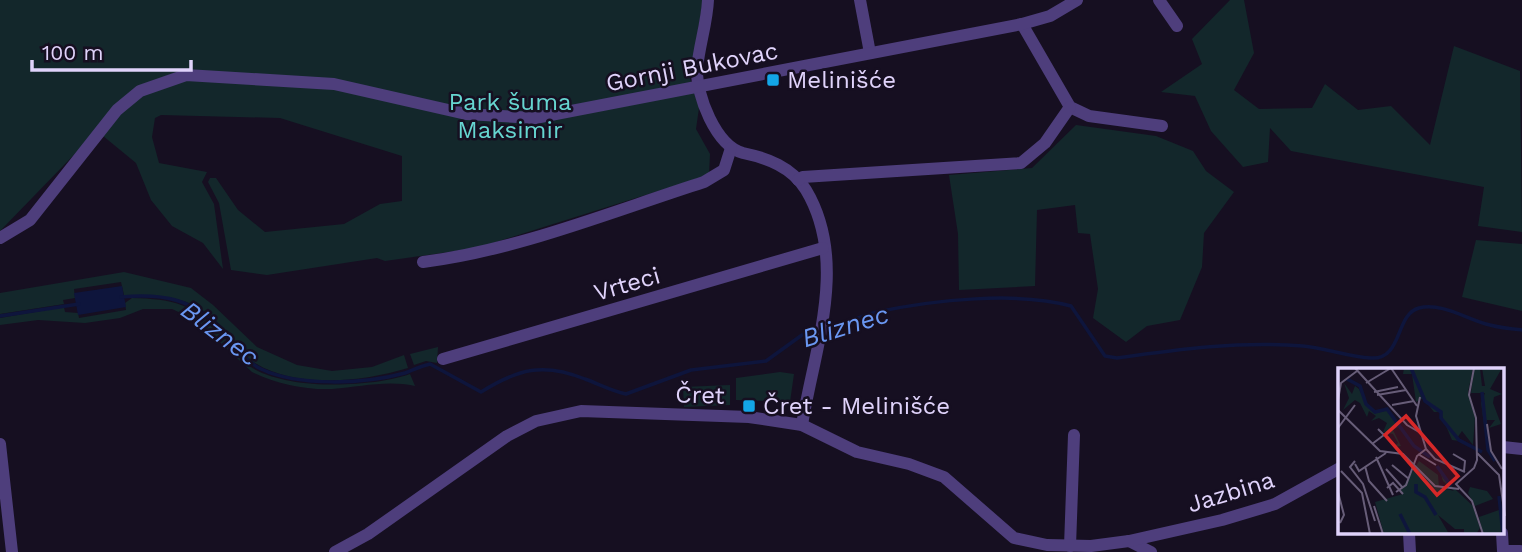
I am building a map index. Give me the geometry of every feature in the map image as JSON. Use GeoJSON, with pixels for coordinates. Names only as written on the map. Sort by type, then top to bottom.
{"type":"FeatureCollection","features":[{"type":"Feature","properties":{"kind":"street"},"geometry":{"type":"LineString","coordinates":[[708,0],[697,72],[715,131],[731,148],[770,160],[798,180],[816,213],[823,248],[825,313],[802,425]]}},
{"type":"Feature","properties":{"kind":"street"},"geometry":{"type":"LineString","coordinates":[[860,0],[870,53]]}},
{"type":"Feature","properties":{"kind":"street","name":"Gornji Bukovac"},"geometry":{"type":"LineString","coordinates":[[0,238],[30,220],[117,110],[140,91],[186,75],[334,84],[466,114],[535,118],[1023,24],[1051,16],[1077,0]]}},
{"type":"Feature","properties":{"kind":"street"},"geometry":{"type":"LineString","coordinates":[[1159,0],[1177,26]]}},
{"type":"Feature","properties":{"kind":"street"},"geometry":{"type":"LineString","coordinates":[[1023,24],[1070,107],[1089,116],[1162,126]]}},
{"type":"Feature","properties":{"kind":"street"},"geometry":{"type":"LineString","coordinates":[[798,180],[803,177],[1021,163],[1045,143],[1070,107]]}},
{"type":"Feature","properties":{"kind":"street"},"geometry":{"type":"LineString","coordinates":[[423,262],[452,258],[507,243],[704,182],[724,170],[731,148]]}},
{"type":"Feature","properties":{"kind":"street","name":"Vrteci"},"geometry":{"type":"LineString","coordinates":[[443,359],[823,248]]}},
{"type":"Feature","properties":{"kind":"street","name":"Čret"},"geometry":{"type":"LineString","coordinates":[[335,552],[368,534],[507,436],[558,415],[581,411],[749,417],[802,425],[858,452],[909,464],[944,477],[1014,538],[1047,545],[1070,546],[1129,541]]}},
{"type":"Feature","properties":{"kind":"street"},"geometry":{"type":"LineString","coordinates":[[1070,546],[1074,435]]}},
{"type":"Feature","properties":{"kind":"street"},"geometry":{"type":"LineString","coordinates":[[0,444],[12,552]]}},
{"type":"Feature","properties":{"kind":"street"},"geometry":{"type":"LineString","coordinates":[[1504,447],[1522,449]]}},
{"type":"Feature","properties":{"kind":"street","name":"Jazbina"},"geometry":{"type":"LineString","coordinates":[[1129,541],[1222,520],[1275,504],[1338,469]]}},
{"type":"Feature","properties":{"kind":"street"},"geometry":{"type":"LineString","coordinates":[[1409,534],[1410,552]]}},
{"type":"Feature","properties":{"kind":"street"},"geometry":{"type":"LineString","coordinates":[[1502,534],[1503,551],[1520,551]]}},
{"type":"Feature","properties":{"kind":"street"},"geometry":{"type":"LineString","coordinates":[[1129,541],[1151,552]]}},
{"type":"Feature","properties":{"kind":"green space","name":"Park šuma Maksimir"},"geometry":{"type":"Polygon","coordinates":[[[0,0],[703,0],[690,78],[699,108],[696,129],[710,154],[709,175],[477,248],[385,261],[377,258],[267,275],[231,270],[219,203],[208,182],[210,178],[216,178],[238,210],[265,232],[344,224],[380,204],[402,201],[402,156],[280,118],[161,115],[155,118],[152,137],[159,163],[207,172],[202,182],[214,204],[223,269],[203,243],[172,226],[151,200],[136,163],[97,131],[0,231],[0,0]]]}},
{"type":"Feature","properties":{"kind":"green space"},"geometry":{"type":"Polygon","coordinates":[[[1230,0],[1244,0],[1254,53],[1234,90],[1259,109],[1312,108],[1325,84],[1358,110],[1391,106],[1430,145],[1454,46],[1520,71],[1522,232],[1478,226],[1484,187],[1291,151],[1270,128],[1268,162],[1243,167],[1211,131],[1195,96],[1161,92],[1202,64],[1192,39],[1230,0]]]}},
{"type":"Feature","properties":{"kind":"green space"},"geometry":{"type":"Polygon","coordinates":[[[1076,125],[1156,136],[1193,151],[1206,171],[1234,192],[1204,233],[1202,267],[1180,320],[1147,326],[1126,342],[1093,318],[1098,289],[1090,234],[1078,233],[1075,205],[1037,210],[1035,286],[959,290],[958,234],[949,175],[1032,168],[1076,125]]]}},
{"type":"Feature","properties":{"kind":"green space"},"geometry":{"type":"Polygon","coordinates":[[[1476,240],[1522,244],[1522,311],[1462,297],[1476,240]]]}},
{"type":"Feature","properties":{"kind":"green space"},"geometry":{"type":"Polygon","coordinates":[[[124,272],[191,288],[257,347],[297,365],[332,371],[372,367],[404,355],[408,368],[350,379],[310,380],[290,377],[255,363],[214,319],[192,304],[168,297],[124,295],[121,282],[74,289],[75,298],[63,300],[64,304],[0,314],[0,293],[124,272]]]}},
{"type":"Feature","properties":{"kind":"green space"},"geometry":{"type":"Polygon","coordinates":[[[132,298],[171,302],[193,310],[213,325],[243,361],[258,371],[278,378],[300,382],[349,384],[393,379],[410,374],[415,386],[384,384],[322,389],[271,380],[252,372],[196,320],[172,309],[143,309],[120,318],[85,323],[38,320],[0,325],[0,318],[64,307],[65,312],[78,313],[79,318],[126,310],[125,303],[132,298]]]}},
{"type":"Feature","properties":{"kind":"green space"},"geometry":{"type":"Polygon","coordinates":[[[438,347],[437,363],[426,361],[414,365],[410,354],[438,347]]]}},
{"type":"Feature","properties":{"kind":"green space"},"geometry":{"type":"Polygon","coordinates":[[[780,372],[794,374],[790,402],[736,400],[736,378],[780,372]]]}},
{"type":"Feature","properties":{"kind":"green space"},"geometry":{"type":"Polygon","coordinates":[[[730,385],[730,405],[684,407],[683,387],[730,385]]]}},
{"type":"Feature","properties":{"kind":"shaded area"},"geometry":{"type":"Polygon","coordinates":[[[122,286],[126,307],[78,315],[74,293],[122,286]]]}},
{"type":"Feature","properties":{"kind":"waterway","name":"Bliznec"},"geometry":{"type":"LineString","coordinates":[[121,297],[151,296],[189,305],[224,331],[249,361],[276,375],[313,381],[371,380],[405,373],[430,364],[481,392],[519,373],[543,370],[570,374],[626,394],[691,370],[766,361],[802,335],[818,331]]}},
{"type":"Feature","properties":{"kind":"waterway","name":"Bliznec"},"geometry":{"type":"LineString","coordinates":[[825,329],[899,308],[1001,298],[1049,301],[1071,306],[1105,356],[1117,358],[1256,344],[1303,346],[1363,357],[1381,357],[1394,345],[1411,312],[1428,307],[1446,309],[1494,326],[1522,330]]}},
{"type":"Feature","properties":{"kind":"waterway","name":"Bliznec"},"geometry":{"type":"LineString","coordinates":[[0,316],[79,304]]}},
{"type":"Feature","properties":{"kind":"place","name":"Melinišće"},"geometry":{"type":"Point","coordinates":[773,80]}},
{"type":"Feature","properties":{"kind":"place","name":"Čret - Melinišće"},"geometry":{"type":"Point","coordinates":[749,406]}}]}
